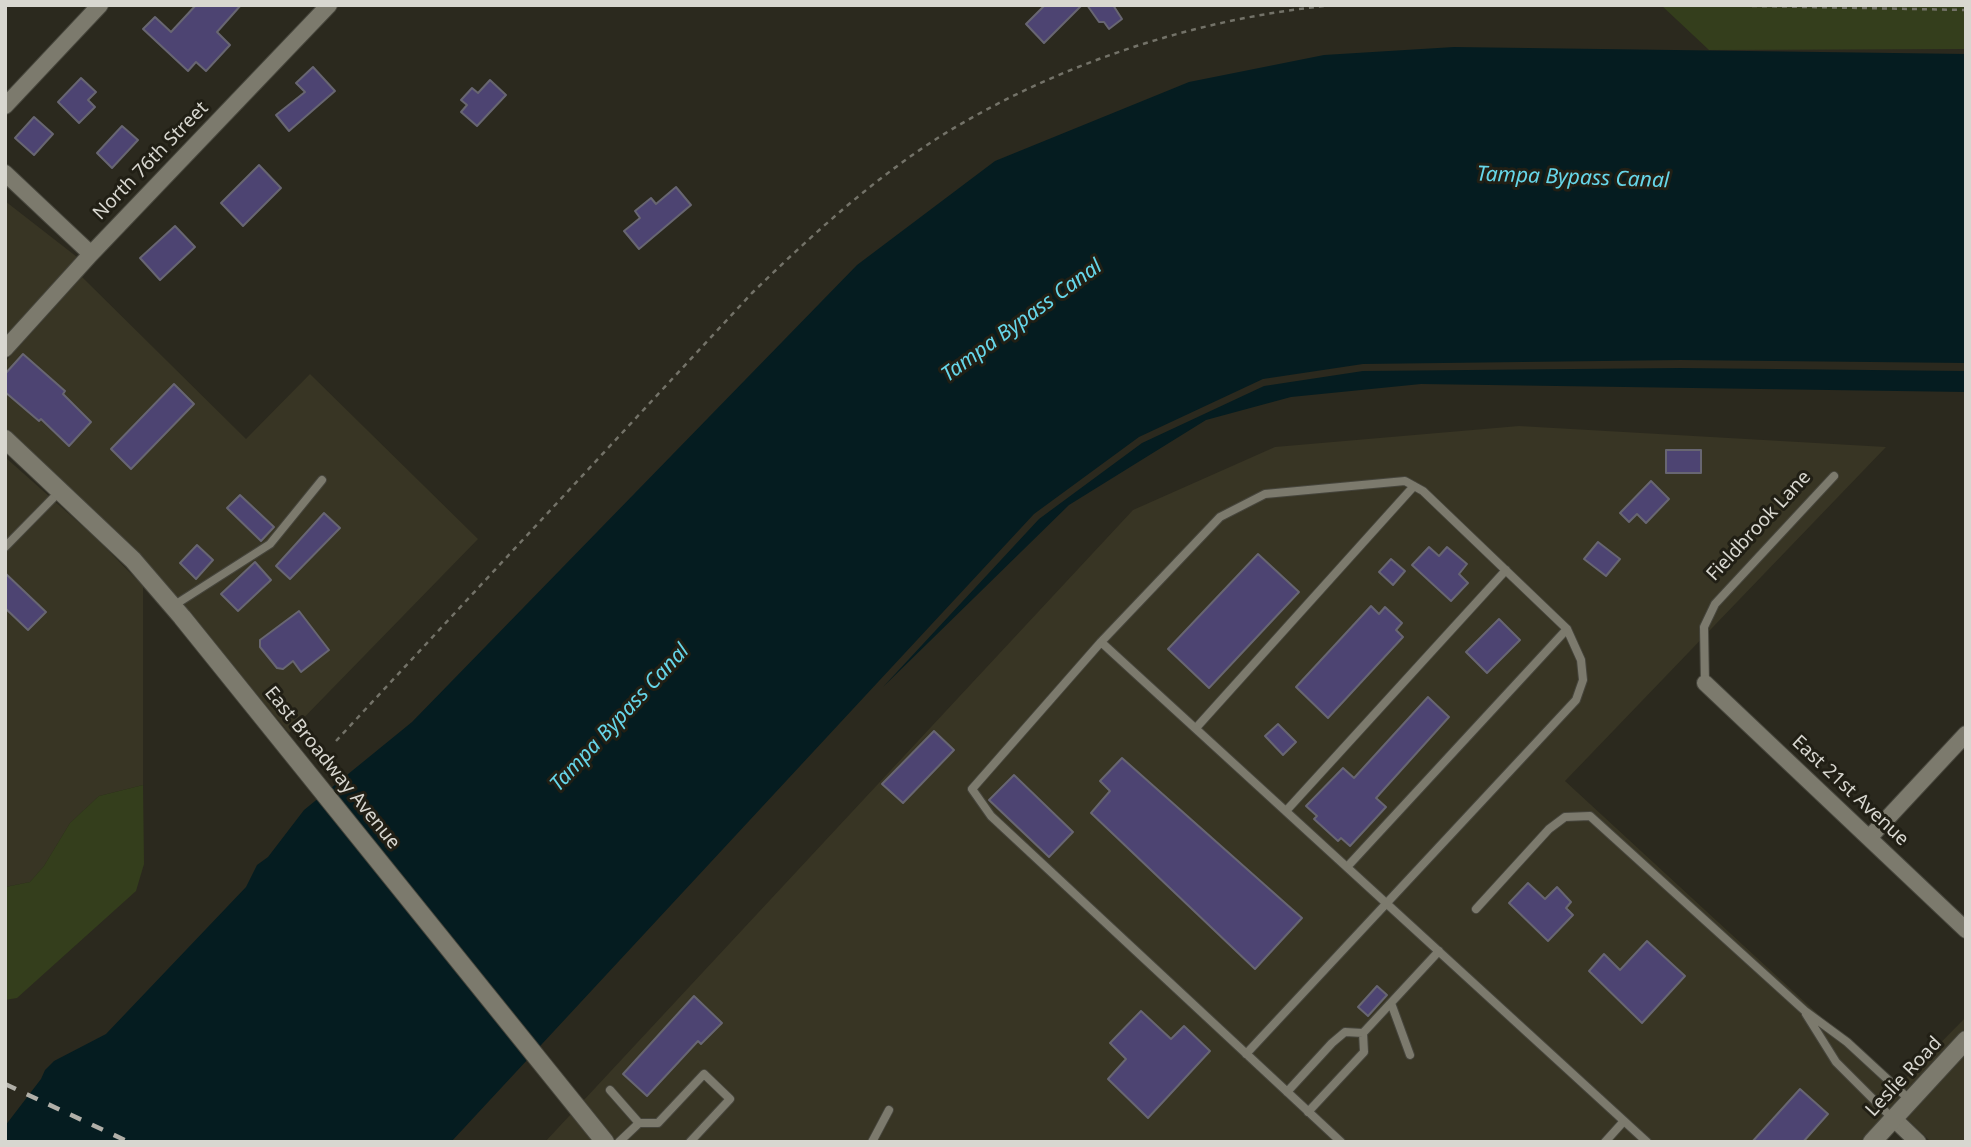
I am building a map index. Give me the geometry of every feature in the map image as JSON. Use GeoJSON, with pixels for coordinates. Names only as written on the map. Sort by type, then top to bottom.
{"type":"FeatureCollection","features":[{"type":"Feature","properties":{"kind":"main road","name":"East Broadway Avenue"},"geometry":{"type":"LineString","coordinates":[[5,439],[132,560],[173,606],[605,1142]]}},
{"type":"Feature","properties":{"kind":"main road","name":"Leslie Road"},"geometry":{"type":"LineString","coordinates":[[1872,1142],[1966,1040]]}},
{"type":"Feature","properties":{"kind":"street"},"geometry":{"type":"LineString","coordinates":[[5,106],[100,5]]}},
{"type":"Feature","properties":{"kind":"street","name":"North 76th Street"},"geometry":{"type":"LineString","coordinates":[[5,349],[91,254],[329,5]]}},
{"type":"Feature","properties":{"kind":"street"},"geometry":{"type":"LineString","coordinates":[[5,173],[91,254]]}},
{"type":"Feature","properties":{"kind":"street","name":"East 21st Avenue"},"geometry":{"type":"LineString","coordinates":[[1705,683],[1966,930]]}},
{"type":"Feature","properties":{"kind":"street"},"geometry":{"type":"LineString","coordinates":[[1869,838],[1966,734]]}},
{"type":"Feature","properties":{"kind":"street"},"geometry":{"type":"LineString","coordinates":[[1894,1119],[1918,1142]]}},
{"type":"Feature","properties":{"kind":"lane","name":"Fieldbrook Lane"},"geometry":{"type":"LineString","coordinates":[[1705,683],[1704,627],[1715,604],[1834,476]]}},
{"type":"Feature","properties":{"kind":"lane"},"geometry":{"type":"LineString","coordinates":[[173,606],[270,544],[322,480]]}},
{"type":"Feature","properties":{"kind":"lane"},"geometry":{"type":"LineString","coordinates":[[1246,1054],[1576,700],[1583,680],[1581,660],[1567,629],[1423,491],[1405,481],[1265,494],[1220,517],[1101,642],[972,789],[992,816],[1246,1054],[1287,1092],[1308,1112],[1341,1142]]}},
{"type":"Feature","properties":{"kind":"lane"},"geometry":{"type":"LineString","coordinates":[[1196,728],[1413,486]]}},
{"type":"Feature","properties":{"kind":"lane"},"geometry":{"type":"LineString","coordinates":[[5,547],[60,491]]}},
{"type":"Feature","properties":{"kind":"lane"},"geometry":{"type":"LineString","coordinates":[[1286,811],[1506,570]]}},
{"type":"Feature","properties":{"kind":"lane"},"geometry":{"type":"LineString","coordinates":[[1347,867],[1567,629]]}},
{"type":"Feature","properties":{"kind":"lane"},"geometry":{"type":"LineString","coordinates":[[1101,642],[1647,1142]]}},
{"type":"Feature","properties":{"kind":"lane"},"geometry":{"type":"LineString","coordinates":[[1476,909],[1549,829],[1565,817],[1590,816],[1805,1011],[1847,1042],[1911,1101]]}},
{"type":"Feature","properties":{"kind":"lane"},"geometry":{"type":"LineString","coordinates":[[1308,1112],[1364,1052],[1363,1033],[1439,951]]}},
{"type":"Feature","properties":{"kind":"lane"},"geometry":{"type":"LineString","coordinates":[[1391,1003],[1410,1055]]}},
{"type":"Feature","properties":{"kind":"lane"},"geometry":{"type":"LineString","coordinates":[[1805,1011],[1836,1062],[1894,1119]]}},
{"type":"Feature","properties":{"kind":"lane"},"geometry":{"type":"LineString","coordinates":[[1287,1092],[1345,1032],[1363,1033]]}},
{"type":"Feature","properties":{"kind":"lane"},"geometry":{"type":"LineString","coordinates":[[610,1090],[639,1123],[659,1124],[704,1074],[730,1099],[690,1142]]}},
{"type":"Feature","properties":{"kind":"lane"},"geometry":{"type":"LineString","coordinates":[[873,1142],[889,1110]]}},
{"type":"Feature","properties":{"kind":"lane"},"geometry":{"type":"LineString","coordinates":[[1605,1142],[1625,1121]]}},
{"type":"Feature","properties":{"kind":"lane"},"geometry":{"type":"LineString","coordinates":[[620,1142],[639,1123]]}},
{"type":"Feature","properties":{"kind":"path"},"geometry":{"type":"LineString","coordinates":[[336,741],[752,293],[811,236],[861,195],[948,132],[1018,93],[1096,60],[1198,28],[1275,11],[1335,5]]}},
{"type":"Feature","properties":{"kind":"path"},"geometry":{"type":"LineString","coordinates":[[1702,5],[1966,10]]}},
{"type":"Feature","properties":{"kind":"shaded area"},"geometry":{"type":"Polygon","coordinates":[[[5,201],[77,257],[5,337],[5,201]]]}},
{"type":"Feature","properties":{"kind":"shaded area"},"geometry":{"type":"Polygon","coordinates":[[[82,277],[246,439],[310,374],[478,539],[289,733],[139,554],[5,427],[5,362],[82,277]]]}},
{"type":"Feature","properties":{"kind":"shaded area"},"geometry":{"type":"Polygon","coordinates":[[[1519,426],[1886,447],[1565,781],[1897,1087],[1966,1017],[1966,1028],[1861,1142],[617,1142],[583,1101],[1133,510],[1275,447],[1519,426]]]}},
{"type":"Feature","properties":{"kind":"shaded area"},"geometry":{"type":"Polygon","coordinates":[[[5,457],[96,538],[143,586],[143,785],[99,796],[70,823],[44,866],[30,882],[5,887],[5,457]]]}},
{"type":"Feature","properties":{"kind":"shaded area"},"geometry":{"type":"Polygon","coordinates":[[[1966,1052],[1966,1142],[1931,1142],[1906,1118],[1966,1052]]]}},
{"type":"Feature","properties":{"kind":"shaded area"},"geometry":{"type":"Polygon","coordinates":[[[571,1114],[593,1142],[545,1142],[571,1114]]]}},
{"type":"Feature","properties":{"kind":"green space"},"geometry":{"type":"Polygon","coordinates":[[[1661,5],[1966,5],[1966,49],[1709,50],[1661,5]]]}},
{"type":"Feature","properties":{"kind":"green space"},"geometry":{"type":"Polygon","coordinates":[[[143,785],[144,864],[136,891],[17,998],[5,1000],[5,887],[30,882],[44,866],[70,823],[99,796],[143,785]]]}},
{"type":"Feature","properties":{"kind":"water","name":"Tampa Bypass Canal"},"geometry":{"type":"Polygon","coordinates":[[[1454,47],[1966,54],[1966,363],[1681,360],[1363,364],[1263,379],[1139,437],[1034,514],[451,1142],[5,1142],[5,1126],[45,1070],[54,1061],[106,1034],[246,887],[257,865],[268,857],[304,810],[412,722],[857,265],[995,161],[1189,82],[1324,55],[1454,47]]]}},
{"type":"Feature","properties":{"kind":"water"},"geometry":{"type":"Polygon","coordinates":[[[1680,368],[1966,371],[1966,392],[1421,384],[1291,397],[1206,420],[1069,505],[883,687],[1039,519],[1142,443],[1264,386],[1363,371],[1680,368]]]}},
{"type":"Feature","properties":{"kind":"building"},"geometry":{"type":"Polygon","coordinates":[[[196,5],[241,5],[217,32],[230,45],[206,71],[196,62],[188,71],[143,29],[155,17],[171,32],[196,5]]]}},
{"type":"Feature","properties":{"kind":"building"},"geometry":{"type":"Polygon","coordinates":[[[1045,5],[1082,5],[1044,43],[1026,24],[1045,5]]]}},
{"type":"Feature","properties":{"kind":"building"},"geometry":{"type":"Polygon","coordinates":[[[1087,5],[1113,5],[1122,19],[1109,29],[1104,22],[1099,22],[1087,5]]]}},
{"type":"Feature","properties":{"kind":"building"},"geometry":{"type":"Polygon","coordinates":[[[313,67],[335,91],[289,131],[276,115],[305,92],[296,83],[313,67]]]}},
{"type":"Feature","properties":{"kind":"building"},"geometry":{"type":"Polygon","coordinates":[[[81,78],[96,92],[88,100],[95,107],[79,123],[58,102],[81,78]]]}},
{"type":"Feature","properties":{"kind":"building"},"geometry":{"type":"Polygon","coordinates":[[[490,80],[506,95],[477,126],[461,112],[467,105],[461,100],[472,88],[478,93],[490,80]]]}},
{"type":"Feature","properties":{"kind":"building"},"geometry":{"type":"Polygon","coordinates":[[[34,117],[53,134],[34,155],[15,138],[34,117]]]}},
{"type":"Feature","properties":{"kind":"building"},"geometry":{"type":"Polygon","coordinates":[[[122,126],[138,140],[112,168],[97,153],[122,126]]]}},
{"type":"Feature","properties":{"kind":"building"},"geometry":{"type":"Polygon","coordinates":[[[259,165],[281,188],[243,226],[221,203],[259,165]]]}},
{"type":"Feature","properties":{"kind":"building"},"geometry":{"type":"Polygon","coordinates":[[[676,187],[691,205],[639,249],[624,231],[640,218],[635,211],[651,198],[656,204],[676,187]]]}},
{"type":"Feature","properties":{"kind":"building"},"geometry":{"type":"Polygon","coordinates":[[[175,226],[195,247],[160,280],[140,258],[175,226]]]}},
{"type":"Feature","properties":{"kind":"building"},"geometry":{"type":"Polygon","coordinates":[[[23,354],[65,391],[63,394],[91,422],[69,446],[41,419],[39,421],[5,392],[5,374],[23,354]]]}},
{"type":"Feature","properties":{"kind":"building"},"geometry":{"type":"Polygon","coordinates":[[[174,384],[194,404],[131,469],[111,449],[174,384]]]}},
{"type":"Feature","properties":{"kind":"building"},"geometry":{"type":"Polygon","coordinates":[[[1666,450],[1701,450],[1701,473],[1666,473],[1666,450]]]}},
{"type":"Feature","properties":{"kind":"building"},"geometry":{"type":"Polygon","coordinates":[[[1651,481],[1669,499],[1646,523],[1637,514],[1629,522],[1620,513],[1651,481]]]}},
{"type":"Feature","properties":{"kind":"building"},"geometry":{"type":"Polygon","coordinates":[[[240,495],[274,527],[261,541],[227,508],[240,495]]]}},
{"type":"Feature","properties":{"kind":"building"},"geometry":{"type":"Polygon","coordinates":[[[324,513],[340,528],[290,579],[276,566],[324,513]]]}},
{"type":"Feature","properties":{"kind":"building"},"geometry":{"type":"Polygon","coordinates":[[[1598,542],[1620,559],[1606,576],[1584,559],[1598,542]]]}},
{"type":"Feature","properties":{"kind":"building"},"geometry":{"type":"Polygon","coordinates":[[[197,545],[213,560],[196,579],[180,563],[197,545]]]}},
{"type":"Feature","properties":{"kind":"building"},"geometry":{"type":"Polygon","coordinates":[[[1429,547],[1439,556],[1447,547],[1467,564],[1459,574],[1468,583],[1451,601],[1412,565],[1429,547]]]}},
{"type":"Feature","properties":{"kind":"building"},"geometry":{"type":"Polygon","coordinates":[[[1258,554],[1299,592],[1209,688],[1168,649],[1258,554]]]}},
{"type":"Feature","properties":{"kind":"building"},"geometry":{"type":"Polygon","coordinates":[[[1391,559],[1405,571],[1393,585],[1379,572],[1391,559]]]}},
{"type":"Feature","properties":{"kind":"building"},"geometry":{"type":"Polygon","coordinates":[[[255,562],[271,580],[238,611],[221,594],[255,562]]]}},
{"type":"Feature","properties":{"kind":"building"},"geometry":{"type":"Polygon","coordinates":[[[5,573],[46,612],[28,630],[5,608],[5,573]]]}},
{"type":"Feature","properties":{"kind":"building"},"geometry":{"type":"Polygon","coordinates":[[[1371,606],[1379,614],[1385,607],[1402,623],[1396,630],[1403,637],[1328,718],[1296,687],[1371,606]]]}},
{"type":"Feature","properties":{"kind":"building"},"geometry":{"type":"Polygon","coordinates":[[[299,611],[329,650],[301,672],[293,661],[283,669],[277,668],[260,647],[260,640],[299,611]]]}},
{"type":"Feature","properties":{"kind":"building"},"geometry":{"type":"Polygon","coordinates":[[[1499,619],[1520,640],[1487,673],[1466,652],[1499,619]]]}},
{"type":"Feature","properties":{"kind":"building"},"geometry":{"type":"Polygon","coordinates":[[[1428,697],[1449,717],[1376,798],[1386,807],[1350,846],[1341,838],[1338,841],[1314,819],[1317,816],[1306,806],[1343,768],[1354,778],[1428,697]]]}},
{"type":"Feature","properties":{"kind":"building"},"geometry":{"type":"Polygon","coordinates":[[[1278,724],[1296,742],[1283,755],[1265,736],[1278,724]]]}},
{"type":"Feature","properties":{"kind":"building"},"geometry":{"type":"Polygon","coordinates":[[[934,731],[954,750],[903,803],[882,784],[934,731]]]}},
{"type":"Feature","properties":{"kind":"building"},"geometry":{"type":"Polygon","coordinates":[[[1122,758],[1302,918],[1255,969],[1091,813],[1110,791],[1100,781],[1122,758]]]}},
{"type":"Feature","properties":{"kind":"building"},"geometry":{"type":"Polygon","coordinates":[[[1014,775],[1073,832],[1049,857],[989,800],[1014,775]]]}},
{"type":"Feature","properties":{"kind":"building"},"geometry":{"type":"Polygon","coordinates":[[[1528,883],[1545,899],[1557,887],[1571,902],[1566,908],[1573,915],[1548,941],[1509,903],[1528,883]]]}},
{"type":"Feature","properties":{"kind":"building"},"geometry":{"type":"Polygon","coordinates":[[[1647,941],[1685,976],[1642,1023],[1589,971],[1604,954],[1620,970],[1647,941]]]}},
{"type":"Feature","properties":{"kind":"building"},"geometry":{"type":"Polygon","coordinates":[[[1377,986],[1387,995],[1368,1016],[1358,1007],[1377,986]]]}},
{"type":"Feature","properties":{"kind":"building"},"geometry":{"type":"Polygon","coordinates":[[[694,996],[722,1023],[701,1044],[698,1041],[647,1096],[623,1074],[694,996]]]}},
{"type":"Feature","properties":{"kind":"building"},"geometry":{"type":"Polygon","coordinates":[[[1141,1011],[1171,1039],[1184,1026],[1210,1051],[1148,1118],[1108,1079],[1126,1059],[1110,1043],[1141,1011]]]}},
{"type":"Feature","properties":{"kind":"building"},"geometry":{"type":"Polygon","coordinates":[[[1800,1089],[1828,1114],[1803,1142],[1752,1142],[1800,1089]]]}},
{"type":"Feature","properties":{"kind":"railway"},"geometry":{"type":"LineString","coordinates":[[5,1084],[129,1142]]}}]}
